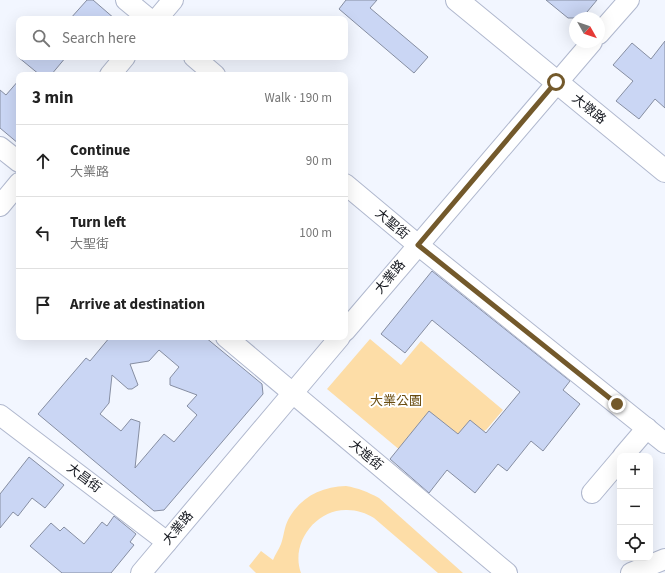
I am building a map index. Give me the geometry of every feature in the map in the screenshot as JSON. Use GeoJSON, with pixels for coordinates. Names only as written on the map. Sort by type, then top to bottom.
{"type":"FeatureCollection","features":[{"type":"Feature","properties":{"kind":"street"},"geometry":{"type":"LineString","coordinates":[[126,0],[145,16]]}},
{"type":"Feature","properties":{"kind":"street"},"geometry":{"type":"LineString","coordinates":[[161,16],[174,0]]}},
{"type":"Feature","properties":{"kind":"street","name":"大墩路"},"geometry":{"type":"LineString","coordinates":[[457,0],[665,171]]}},
{"type":"Feature","properties":{"kind":"street"},"geometry":{"type":"LineString","coordinates":[[605,27],[629,0]]}},
{"type":"Feature","properties":{"kind":"street","name":"大業路"},"geometry":{"type":"LineString","coordinates":[[348,327],[587,48]]}},
{"type":"Feature","properties":{"kind":"street"},"geometry":{"type":"LineString","coordinates":[[112,72],[122,60]]}},
{"type":"Feature","properties":{"kind":"street"},"geometry":{"type":"LineString","coordinates":[[198,60],[212,72]]}},
{"type":"Feature","properties":{"kind":"street"},"geometry":{"type":"LineString","coordinates":[[0,147],[16,160]]}},
{"type":"Feature","properties":{"kind":"street"},"geometry":{"type":"LineString","coordinates":[[0,206],[16,187]]}},
{"type":"Feature","properties":{"kind":"street","name":"大聖街"},"geometry":{"type":"LineString","coordinates":[[348,187],[418,245],[665,443]]}},
{"type":"Feature","properties":{"kind":"street","name":"大進街"},"geometry":{"type":"LineString","coordinates":[[230,340],[507,573]]}},
{"type":"Feature","properties":{"kind":"street","name":"大業路"},"geometry":{"type":"LineString","coordinates":[[141,573],[337,340]]}},
{"type":"Feature","properties":{"kind":"street","name":"大昌街"},"geometry":{"type":"LineString","coordinates":[[0,415],[167,542]]}},
{"type":"Feature","properties":{"kind":"street"},"geometry":{"type":"LineString","coordinates":[[626,453],[647,428]]}},
{"type":"Feature","properties":{"kind":"street"},"geometry":{"type":"LineString","coordinates":[[592,493],[617,464]]}},
{"type":"Feature","properties":{"kind":"street"},"geometry":{"type":"LineString","coordinates":[[631,573],[665,558]]}},
{"type":"Feature","properties":{"kind":"green space","name":"大業公園"},"geometry":{"type":"Polygon","coordinates":[[[370,339],[401,365],[421,341],[503,410],[486,430],[448,446],[401,451],[327,389],[370,339]]]}},
{"type":"Feature","properties":{"kind":"green space"},"geometry":{"type":"Polygon","coordinates":[[[346,486],[363,490],[379,498],[463,573],[438,573],[374,518],[361,512],[347,510],[336,511],[325,515],[308,530],[299,550],[301,573],[256,573],[249,566],[261,551],[273,560],[281,544],[288,520],[305,499],[328,488],[346,486]]]}},
{"type":"Feature","properties":{"kind":"building"},"geometry":{"type":"Polygon","coordinates":[[[87,0],[93,0],[112,16],[73,16],[87,0]]]}},
{"type":"Feature","properties":{"kind":"building"},"geometry":{"type":"Polygon","coordinates":[[[346,0],[377,0],[370,8],[428,57],[414,73],[339,9],[346,0]]]}},
{"type":"Feature","properties":{"kind":"building"},"geometry":{"type":"Polygon","coordinates":[[[546,0],[597,0],[587,12],[569,12],[568,18],[546,0]]]}},
{"type":"Feature","properties":{"kind":"building"},"geometry":{"type":"Polygon","coordinates":[[[665,41],[665,108],[655,99],[639,119],[616,101],[633,81],[613,65],[632,43],[651,59],[665,41]]]}},
{"type":"Feature","properties":{"kind":"building"},"geometry":{"type":"Polygon","coordinates":[[[22,60],[64,60],[54,72],[36,72],[22,60]]]}},
{"type":"Feature","properties":{"kind":"building"},"geometry":{"type":"Polygon","coordinates":[[[16,83],[16,141],[0,128],[0,90],[6,95],[16,83]]]}},
{"type":"Feature","properties":{"kind":"building"},"geometry":{"type":"Polygon","coordinates":[[[432,271],[570,381],[563,390],[580,404],[543,451],[531,441],[507,471],[498,464],[475,493],[447,470],[429,493],[390,459],[429,411],[458,434],[470,420],[486,433],[520,392],[432,320],[405,353],[381,334],[432,271]]]}},
{"type":"Feature","properties":{"kind":"building"},"geometry":{"type":"Polygon","coordinates":[[[108,340],[209,340],[262,384],[263,394],[164,510],[154,511],[38,414],[86,358],[90,361],[108,340]],[[159,350],[149,361],[130,364],[138,385],[132,389],[128,389],[112,375],[109,403],[100,414],[121,431],[131,419],[140,422],[135,468],[164,434],[174,442],[197,415],[187,406],[197,395],[170,385],[170,378],[179,367],[159,350]]]}},
{"type":"Feature","properties":{"kind":"building"},"geometry":{"type":"Polygon","coordinates":[[[29,457],[64,485],[45,508],[32,498],[18,516],[13,512],[0,528],[0,494],[29,457]]]}},
{"type":"Feature","properties":{"kind":"building"},"geometry":{"type":"Polygon","coordinates":[[[114,516],[136,534],[130,542],[134,545],[111,573],[62,573],[30,546],[51,523],[60,531],[64,527],[84,544],[102,522],[107,526],[114,516]]]}},
{"type":"Feature","properties":{"kind":"route"},"geometry":{"type":"LineString","coordinates":[[556,82],[418,245],[617,404]]}}]}
